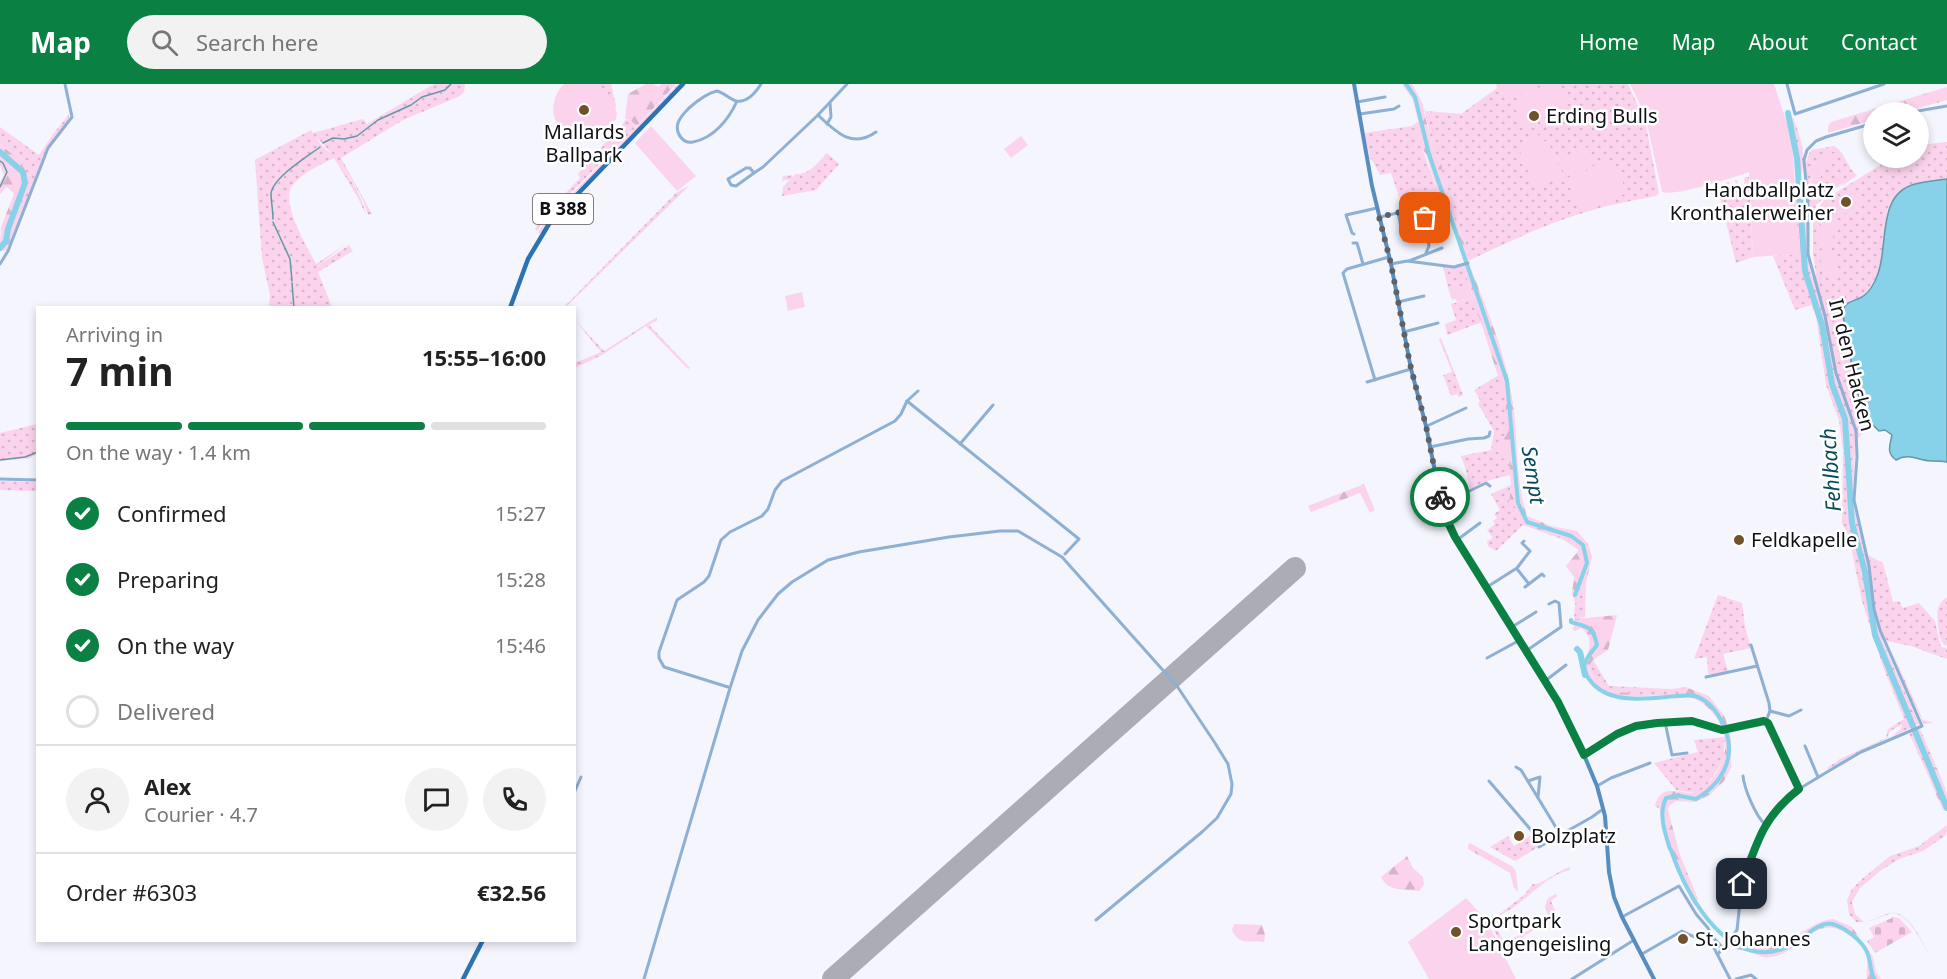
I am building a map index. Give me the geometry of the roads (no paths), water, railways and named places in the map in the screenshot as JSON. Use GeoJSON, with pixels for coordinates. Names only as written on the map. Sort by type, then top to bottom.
{"type":"FeatureCollection","features":[{"type":"Feature","properties":{"kind":"main road","name":"B 388"},"geometry":{"type":"LineString","coordinates":[[511,306],[528,259],[549,225],[683,84]]}},
{"type":"Feature","properties":{"kind":"main road"},"geometry":{"type":"LineString","coordinates":[[1354,84],[1377,208],[1391,264],[1411,369],[1426,426],[1440,501],[1457,540],[1545,681],[1569,722],[1584,755],[1597,786],[1605,816],[1614,897],[1654,979]]}},
{"type":"Feature","properties":{"kind":"main road"},"geometry":{"type":"LineString","coordinates":[[464,979],[482,942]]}},
{"type":"Feature","properties":{"kind":"street"},"geometry":{"type":"LineString","coordinates":[[0,264],[8,251],[48,148],[72,117],[65,84]]}},
{"type":"Feature","properties":{"kind":"street"},"geometry":{"type":"LineString","coordinates":[[737,101],[719,92],[708,94],[681,117],[677,129],[681,137],[685,141],[692,142],[708,135],[727,120],[737,101],[752,96],[761,84]]}},
{"type":"Feature","properties":{"kind":"street"},"geometry":{"type":"LineString","coordinates":[[754,173],[750,168],[746,168],[728,179],[731,185],[736,186],[754,173],[776,156],[847,84]]}},
{"type":"Feature","properties":{"kind":"street"},"geometry":{"type":"LineString","coordinates":[[1787,84],[1795,114],[1884,84]]}},
{"type":"Feature","properties":{"kind":"street"},"geometry":{"type":"LineString","coordinates":[[1357,102],[1384,97]]}},
{"type":"Feature","properties":{"kind":"street"},"geometry":{"type":"LineString","coordinates":[[827,124],[831,117],[830,103]]}},
{"type":"Feature","properties":{"kind":"street"},"geometry":{"type":"LineString","coordinates":[[1359,114],[1394,109],[1399,106]]}},
{"type":"Feature","properties":{"kind":"street"},"geometry":{"type":"LineString","coordinates":[[1929,109],[1947,106]]}},
{"type":"Feature","properties":{"kind":"street"},"geometry":{"type":"LineString","coordinates":[[818,115],[836,133],[853,139],[869,138],[876,132]]}},
{"type":"Feature","properties":{"kind":"street","name":"In den Hacken"},"geometry":{"type":"LineString","coordinates":[[1818,777],[1862,752],[1920,726],[1880,630],[1874,609],[1869,566],[1854,500],[1856,431],[1836,373],[1829,333],[1808,254],[1808,206],[1804,160],[1810,147],[1816,141],[1863,126]]}},
{"type":"Feature","properties":{"kind":"street"},"geometry":{"type":"LineString","coordinates":[[1354,234],[1346,213],[1377,208]]}},
{"type":"Feature","properties":{"kind":"street"},"geometry":{"type":"LineString","coordinates":[[1379,217],[1422,210],[1425,218]]}},
{"type":"Feature","properties":{"kind":"street"},"geometry":{"type":"LineString","coordinates":[[1398,213],[1404,240]]}},
{"type":"Feature","properties":{"kind":"street"},"geometry":{"type":"LineString","coordinates":[[1425,254],[1429,246],[1427,231]]}},
{"type":"Feature","properties":{"kind":"street"},"geometry":{"type":"LineString","coordinates":[[1353,243],[1357,243],[1363,265]]}},
{"type":"Feature","properties":{"kind":"street"},"geometry":{"type":"LineString","coordinates":[[1391,264],[1407,261],[1442,248]]}},
{"type":"Feature","properties":{"kind":"street"},"geometry":{"type":"LineString","coordinates":[[1375,380],[1343,272],[1389,257]]}},
{"type":"Feature","properties":{"kind":"street"},"geometry":{"type":"LineString","coordinates":[[1407,261],[1452,267],[1466,263]]}},
{"type":"Feature","properties":{"kind":"street"},"geometry":{"type":"LineString","coordinates":[[1398,302],[1424,296]]}},
{"type":"Feature","properties":{"kind":"street"},"geometry":{"type":"LineString","coordinates":[[1404,332],[1438,323]]}},
{"type":"Feature","properties":{"kind":"street"},"geometry":{"type":"LineString","coordinates":[[1367,382],[1411,369]]}},
{"type":"Feature","properties":{"kind":"street"},"geometry":{"type":"LineString","coordinates":[[728,687],[668,668],[660,661],[658,652],[677,600],[706,580],[721,540],[730,532],[762,516],[782,481],[895,420],[901,414],[907,401],[918,391]]}},
{"type":"Feature","properties":{"kind":"street"},"geometry":{"type":"LineString","coordinates":[[907,401],[1079,539],[1065,554]]}},
{"type":"Feature","properties":{"kind":"street"},"geometry":{"type":"LineString","coordinates":[[960,444],[993,405]]}},
{"type":"Feature","properties":{"kind":"street"},"geometry":{"type":"LineString","coordinates":[[1426,426],[1466,408]]}},
{"type":"Feature","properties":{"kind":"street"},"geometry":{"type":"LineString","coordinates":[[1430,447],[1485,438],[1490,432]]}},
{"type":"Feature","properties":{"kind":"street"},"geometry":{"type":"LineString","coordinates":[[0,479],[36,480]]}},
{"type":"Feature","properties":{"kind":"street"},"geometry":{"type":"LineString","coordinates":[[1440,501],[1456,497],[1486,483],[1490,486]]}},
{"type":"Feature","properties":{"kind":"street"},"geometry":{"type":"LineString","coordinates":[[1457,540],[1480,523]]}},
{"type":"Feature","properties":{"kind":"street"},"geometry":{"type":"LineString","coordinates":[[644,979],[730,688],[742,651],[758,620],[778,594],[792,582],[828,560],[859,552],[949,537],[1018,531],[1062,557],[1177,686],[1227,764],[1232,784],[1231,794],[1216,818],[1096,920]]}},
{"type":"Feature","properties":{"kind":"street"},"geometry":{"type":"LineString","coordinates":[[1487,587],[1517,568],[1530,551],[1522,543],[1524,541]]}},
{"type":"Feature","properties":{"kind":"street"},"geometry":{"type":"LineString","coordinates":[[1517,568],[1527,585],[1542,574],[1544,576]]}},
{"type":"Feature","properties":{"kind":"street"},"geometry":{"type":"LineString","coordinates":[[1526,651],[1561,627],[1559,603],[1555,601],[1549,604]]}},
{"type":"Feature","properties":{"kind":"street"},"geometry":{"type":"LineString","coordinates":[[1512,627],[1536,612]]}},
{"type":"Feature","properties":{"kind":"street"},"geometry":{"type":"LineString","coordinates":[[1487,658],[1520,640]]}},
{"type":"Feature","properties":{"kind":"street"},"geometry":{"type":"LineString","coordinates":[[1751,645],[1769,703],[1770,711],[1766,721],[1799,789]]}},
{"type":"Feature","properties":{"kind":"street"},"geometry":{"type":"LineString","coordinates":[[1545,681],[1566,665]]}},
{"type":"Feature","properties":{"kind":"street"},"geometry":{"type":"LineString","coordinates":[[1706,677],[1757,666]]}},
{"type":"Feature","properties":{"kind":"street"},"geometry":{"type":"LineString","coordinates":[[1770,711],[1789,716],[1801,710]]}},
{"type":"Feature","properties":{"kind":"street"},"geometry":{"type":"LineString","coordinates":[[1584,755],[1626,730],[1665,722],[1692,721],[1722,730],[1766,721]]}},
{"type":"Feature","properties":{"kind":"street"},"geometry":{"type":"LineString","coordinates":[[1665,722],[1672,754],[1674,756],[1687,753]]}},
{"type":"Feature","properties":{"kind":"street"},"geometry":{"type":"LineString","coordinates":[[1718,954],[1738,925],[1742,884],[1765,824],[1780,805],[1818,777],[1805,746]]}},
{"type":"Feature","properties":{"kind":"street"},"geometry":{"type":"LineString","coordinates":[[1597,786],[1650,763]]}},
{"type":"Feature","properties":{"kind":"street"},"geometry":{"type":"LineString","coordinates":[[1516,767],[1521,770],[1560,834]]}},
{"type":"Feature","properties":{"kind":"street"},"geometry":{"type":"LineString","coordinates":[[1743,776],[1743,782],[1754,807],[1765,824]]}},
{"type":"Feature","properties":{"kind":"street"},"geometry":{"type":"LineString","coordinates":[[576,788],[581,777]]}},
{"type":"Feature","properties":{"kind":"street"},"geometry":{"type":"LineString","coordinates":[[1528,781],[1540,777],[1538,797]]}},
{"type":"Feature","properties":{"kind":"street"},"geometry":{"type":"LineString","coordinates":[[1489,782],[1544,844]]}},
{"type":"Feature","properties":{"kind":"street"},"geometry":{"type":"LineString","coordinates":[[1539,847],[1603,809]]}},
{"type":"Feature","properties":{"kind":"street"},"geometry":{"type":"LineString","coordinates":[[1592,817],[1605,816]]}},
{"type":"Feature","properties":{"kind":"street"},"geometry":{"type":"LineString","coordinates":[[1622,917],[1679,885],[1696,914],[1721,947]]}},
{"type":"Feature","properties":{"kind":"street"},"geometry":{"type":"LineString","coordinates":[[1642,954],[1682,932],[1713,946],[1721,947]]}},
{"type":"Feature","properties":{"kind":"street"},"geometry":{"type":"LineString","coordinates":[[1705,941],[1711,935]]}},
{"type":"Feature","properties":{"kind":"street"},"geometry":{"type":"LineString","coordinates":[[1572,979],[1634,940]]}},
{"type":"Feature","properties":{"kind":"street"},"geometry":{"type":"LineString","coordinates":[[1713,946],[1730,979]]}},
{"type":"Feature","properties":{"kind":"street"},"geometry":{"type":"LineString","coordinates":[[1736,979],[1751,975],[1756,979]]}},
{"type":"Feature","properties":{"kind":"water"},"geometry":{"type":"Polygon","coordinates":[[[1947,179],[1947,462],[1910,457],[1896,460],[1890,452],[1892,435],[1885,430],[1879,431],[1871,423],[1856,390],[1842,311],[1848,304],[1865,295],[1875,281],[1880,268],[1889,211],[1894,199],[1902,190],[1915,184],[1947,179]]]}},
{"type":"Feature","properties":{"kind":"waterway"},"geometry":{"type":"LineString","coordinates":[[323,143],[333,138],[344,139],[357,136],[378,120],[411,105],[422,97],[445,90],[451,84]]}},
{"type":"Feature","properties":{"kind":"waterway","name":"Sempt"},"geometry":{"type":"LineString","coordinates":[[1406,84],[1415,97],[1429,154],[1507,381],[1518,503],[1527,522],[1571,536],[1583,545],[1587,563],[1575,595]]}},
{"type":"Feature","properties":{"kind":"waterway","name":"Fehlbach"},"geometry":{"type":"LineString","coordinates":[[1788,113],[1797,158],[1805,271],[1822,325],[1832,384],[1845,419],[1852,523],[1865,572],[1875,635],[1947,808]]}},
{"type":"Feature","properties":{"kind":"waterway"},"geometry":{"type":"LineString","coordinates":[[273,219],[271,194],[277,181],[320,147]]}},
{"type":"Feature","properties":{"kind":"waterway"},"geometry":{"type":"LineString","coordinates":[[0,152],[23,172],[25,183],[8,229],[6,241],[0,248]]}},
{"type":"Feature","properties":{"kind":"waterway"},"geometry":{"type":"LineString","coordinates":[[0,161],[7,172],[0,187]]}},
{"type":"Feature","properties":{"kind":"waterway"},"geometry":{"type":"LineString","coordinates":[[273,222],[290,259],[292,281]]}},
{"type":"Feature","properties":{"kind":"waterway"},"geometry":{"type":"LineString","coordinates":[[292,283],[294,306]]}},
{"type":"Feature","properties":{"kind":"waterway"},"geometry":{"type":"LineString","coordinates":[[0,460],[25,457],[36,453]]}},
{"type":"Feature","properties":{"kind":"waterway","name":"Sempt"},"geometry":{"type":"LineString","coordinates":[[1571,620],[1571,622],[1589,628],[1594,634],[1597,645],[1586,660],[1584,668],[1588,678],[1601,691],[1633,699],[1695,696],[1709,704],[1720,719],[1729,744],[1726,767],[1714,785],[1696,799],[1680,796]]}},
{"type":"Feature","properties":{"kind":"waterway","name":"Sempt"},"geometry":{"type":"LineString","coordinates":[[1577,649],[1580,652],[1585,675]]}},
{"type":"Feature","properties":{"kind":"waterway","name":"Sempt"},"geometry":{"type":"LineString","coordinates":[[1670,849],[1663,824],[1663,810],[1666,798],[1679,795]]}},
{"type":"Feature","properties":{"kind":"waterway","name":"Sempt"},"geometry":{"type":"LineString","coordinates":[[1671,850],[1678,869],[1700,909],[1731,941],[1750,950],[1770,952],[1792,945],[1822,925],[1832,924],[1847,931],[1865,948],[1874,979]]}},
{"type":"Feature","properties":{"kind":"place","name":"Mallards Ballpark"},"geometry":{"type":"Point","coordinates":[584,110]}},
{"type":"Feature","properties":{"kind":"place","name":"Erding Bulls"},"geometry":{"type":"Point","coordinates":[1534,116]}},
{"type":"Feature","properties":{"kind":"place","name":"Handballplatz Kronthalerweiher"},"geometry":{"type":"Point","coordinates":[1846,202]}},
{"type":"Feature","properties":{"kind":"place","name":"Feldkapelle"},"geometry":{"type":"Point","coordinates":[1739,540]}},
{"type":"Feature","properties":{"kind":"place","name":"Bolzplatz"},"geometry":{"type":"Point","coordinates":[1519,836]}},
{"type":"Feature","properties":{"kind":"place","name":"Sportpark Langengeisling"},"geometry":{"type":"Point","coordinates":[1456,932]}},
{"type":"Feature","properties":{"kind":"place","name":"St. Johannes"},"geometry":{"type":"Point","coordinates":[1683,939]}}]}
